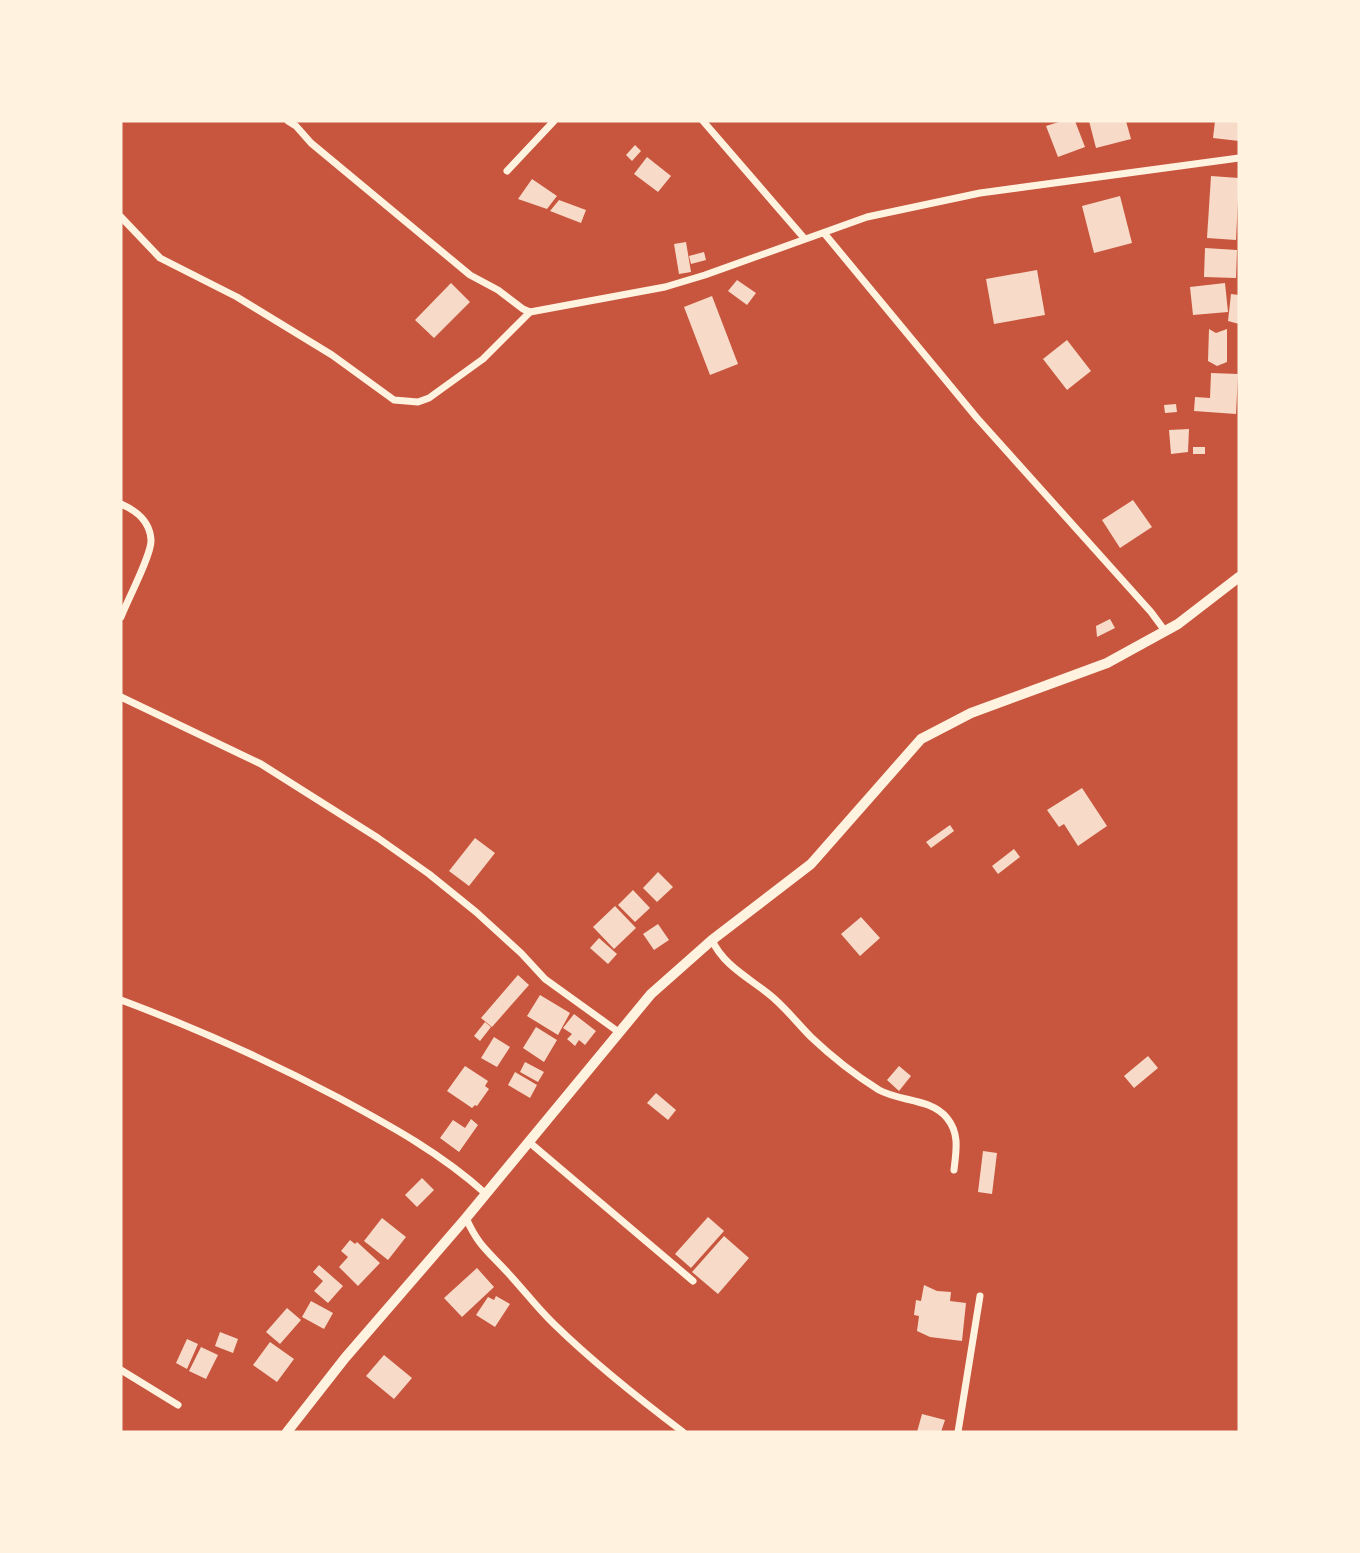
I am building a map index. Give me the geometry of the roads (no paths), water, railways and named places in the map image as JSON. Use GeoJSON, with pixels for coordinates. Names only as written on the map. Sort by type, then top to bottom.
{"type":"FeatureCollection","features":[{"type":"Feature","properties":{"kind":"main road"},"geometry":{"type":"LineString","coordinates":[[287,1432],[345,1358],[466,1218],[651,994],[712,940],[811,864],[921,739],[971,713],[1107,663],[1178,624],[1239,577]]}},
{"type":"Feature","properties":{"kind":"street"},"geometry":{"type":"LineString","coordinates":[[288,121],[470,275],[530,312],[665,288],[867,217],[981,193],[1239,158]]}},
{"type":"Feature","properties":{"kind":"street"},"geometry":{"type":"LineString","coordinates":[[508,171],[554,121]]}},
{"type":"Feature","properties":{"kind":"street"},"geometry":{"type":"LineString","coordinates":[[703,121],[804,238]]}},
{"type":"Feature","properties":{"kind":"street"},"geometry":{"type":"LineString","coordinates":[[121,218],[160,258],[237,297],[332,355],[394,400],[418,402],[429,398],[482,359],[530,312]]}},
{"type":"Feature","properties":{"kind":"street"},"geometry":{"type":"LineString","coordinates":[[824,233],[977,418],[1165,631]]}},
{"type":"Feature","properties":{"kind":"street"},"geometry":{"type":"LineString","coordinates":[[121,504],[146,521],[151,542],[121,617]]}},
{"type":"Feature","properties":{"kind":"street"},"geometry":{"type":"LineString","coordinates":[[121,697],[261,764],[378,838],[476,912],[545,979],[620,1033]]}},
{"type":"Feature","properties":{"kind":"street"},"geometry":{"type":"LineString","coordinates":[[712,940],[717,951],[734,968],[771,996],[811,1037],[861,1078],[890,1096],[917,1101],[945,1115],[957,1137],[954,1170]]}},
{"type":"Feature","properties":{"kind":"street"},"geometry":{"type":"LineString","coordinates":[[121,1000],[280,1067],[328,1092],[401,1131],[468,1177],[486,1194]]}},
{"type":"Feature","properties":{"kind":"street"},"geometry":{"type":"LineString","coordinates":[[529,1142],[693,1281]]}},
{"type":"Feature","properties":{"kind":"street"},"geometry":{"type":"LineString","coordinates":[[466,1218],[475,1239],[554,1324],[608,1375],[683,1432]]}},
{"type":"Feature","properties":{"kind":"street"},"geometry":{"type":"LineString","coordinates":[[958,1432],[980,1296]]}},
{"type":"Feature","properties":{"kind":"street"},"geometry":{"type":"LineString","coordinates":[[121,1370],[178,1405]]}}]}
